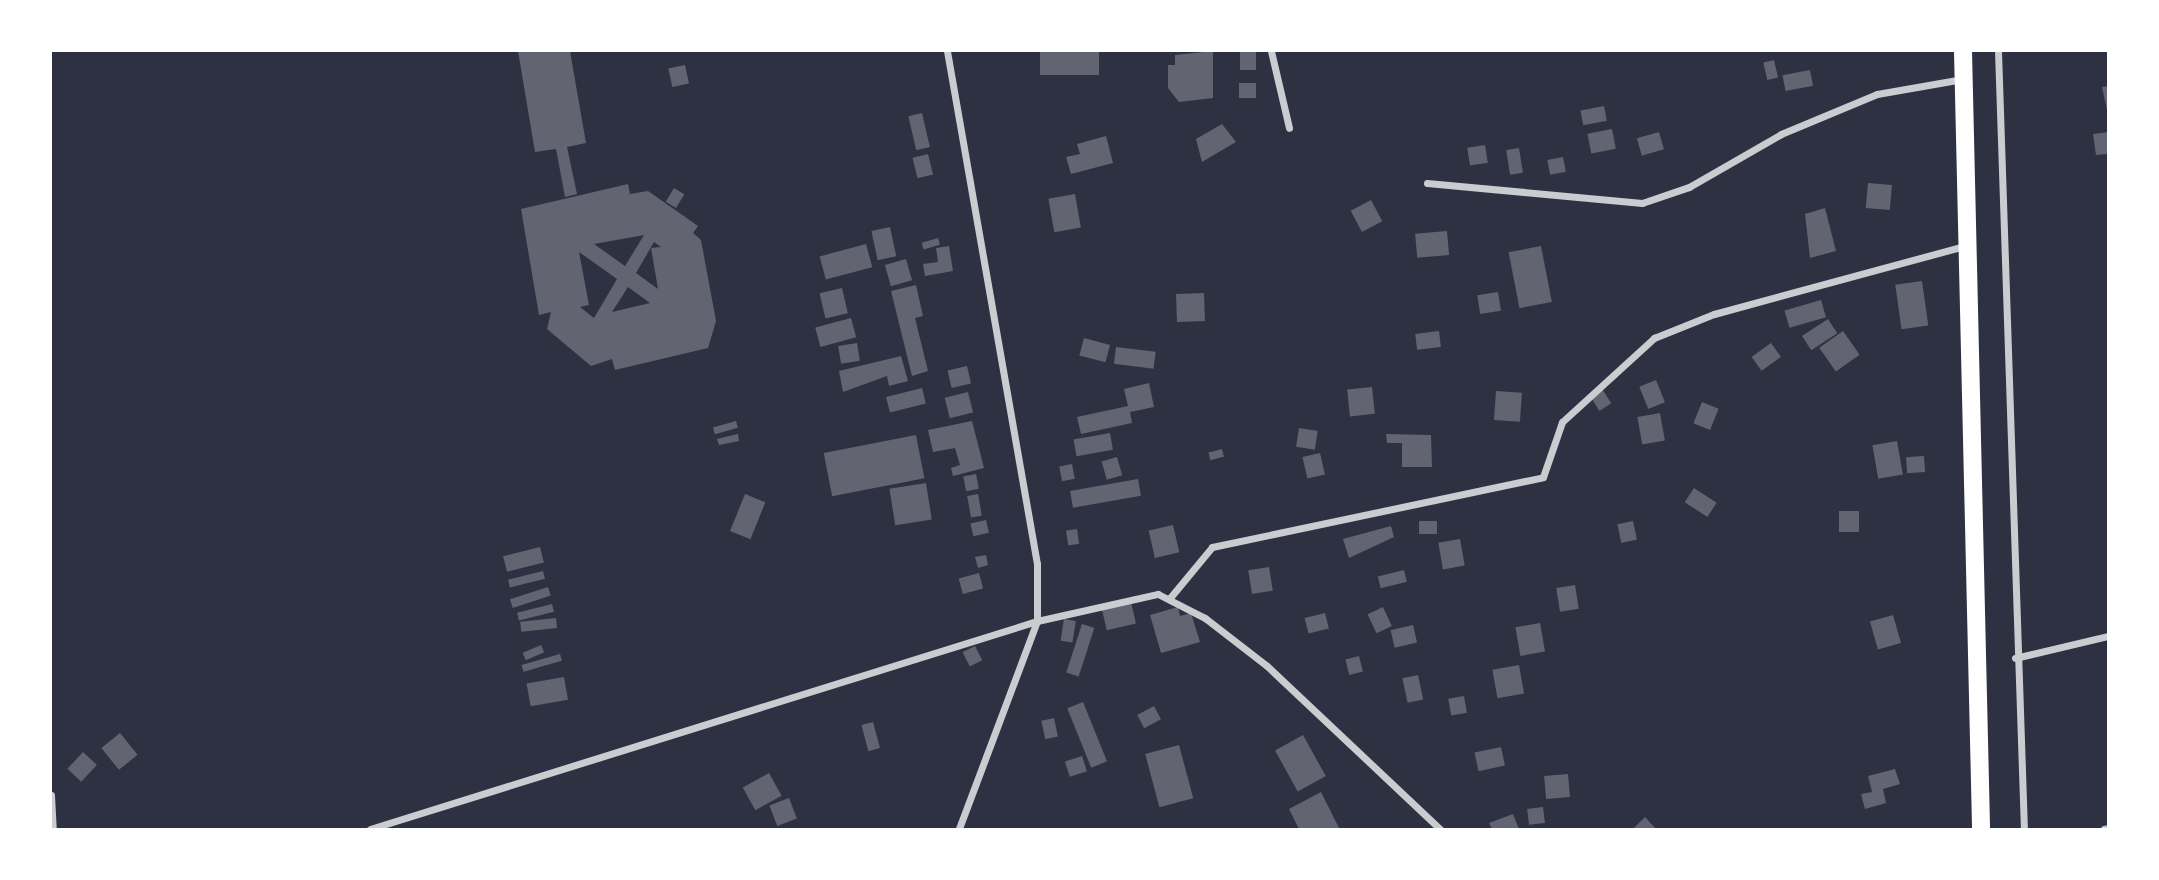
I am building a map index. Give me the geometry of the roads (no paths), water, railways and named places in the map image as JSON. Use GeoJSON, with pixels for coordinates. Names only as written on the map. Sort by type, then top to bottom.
{"type":"FeatureCollection","features":[{"type":"Feature","properties":{"kind":"highway"},"geometry":{"type":"LineString","coordinates":[[1963,51],[1965,246],[1981,829]]}},
{"type":"Feature","properties":{"kind":"street"},"geometry":{"type":"LineString","coordinates":[[947,51],[1037,564],[1037,621],[1014,696],[959,829]]}},
{"type":"Feature","properties":{"kind":"street"},"geometry":{"type":"LineString","coordinates":[[1271,51],[1289,128]]}},
{"type":"Feature","properties":{"kind":"street"},"geometry":{"type":"LineString","coordinates":[[1998,51],[2015,658],[2024,829]]}},
{"type":"Feature","properties":{"kind":"street"},"geometry":{"type":"LineString","coordinates":[[1427,183],[1642,203],[1689,187],[1781,134],[1877,94],[1963,79]]}},
{"type":"Feature","properties":{"kind":"street"},"geometry":{"type":"LineString","coordinates":[[1169,599],[1212,547],[1544,477],[1562,422],[1654,338],[1714,314],[1965,246]]}},
{"type":"Feature","properties":{"kind":"street"},"geometry":{"type":"LineString","coordinates":[[370,829],[1037,621],[1145,595],[1169,599],[1267,666],[1440,829]]}},
{"type":"Feature","properties":{"kind":"street"},"geometry":{"type":"LineString","coordinates":[[2015,658],[2108,636]]}},
{"type":"Feature","properties":{"kind":"street"},"geometry":{"type":"LineString","coordinates":[[51,795],[52,829]]}}]}
